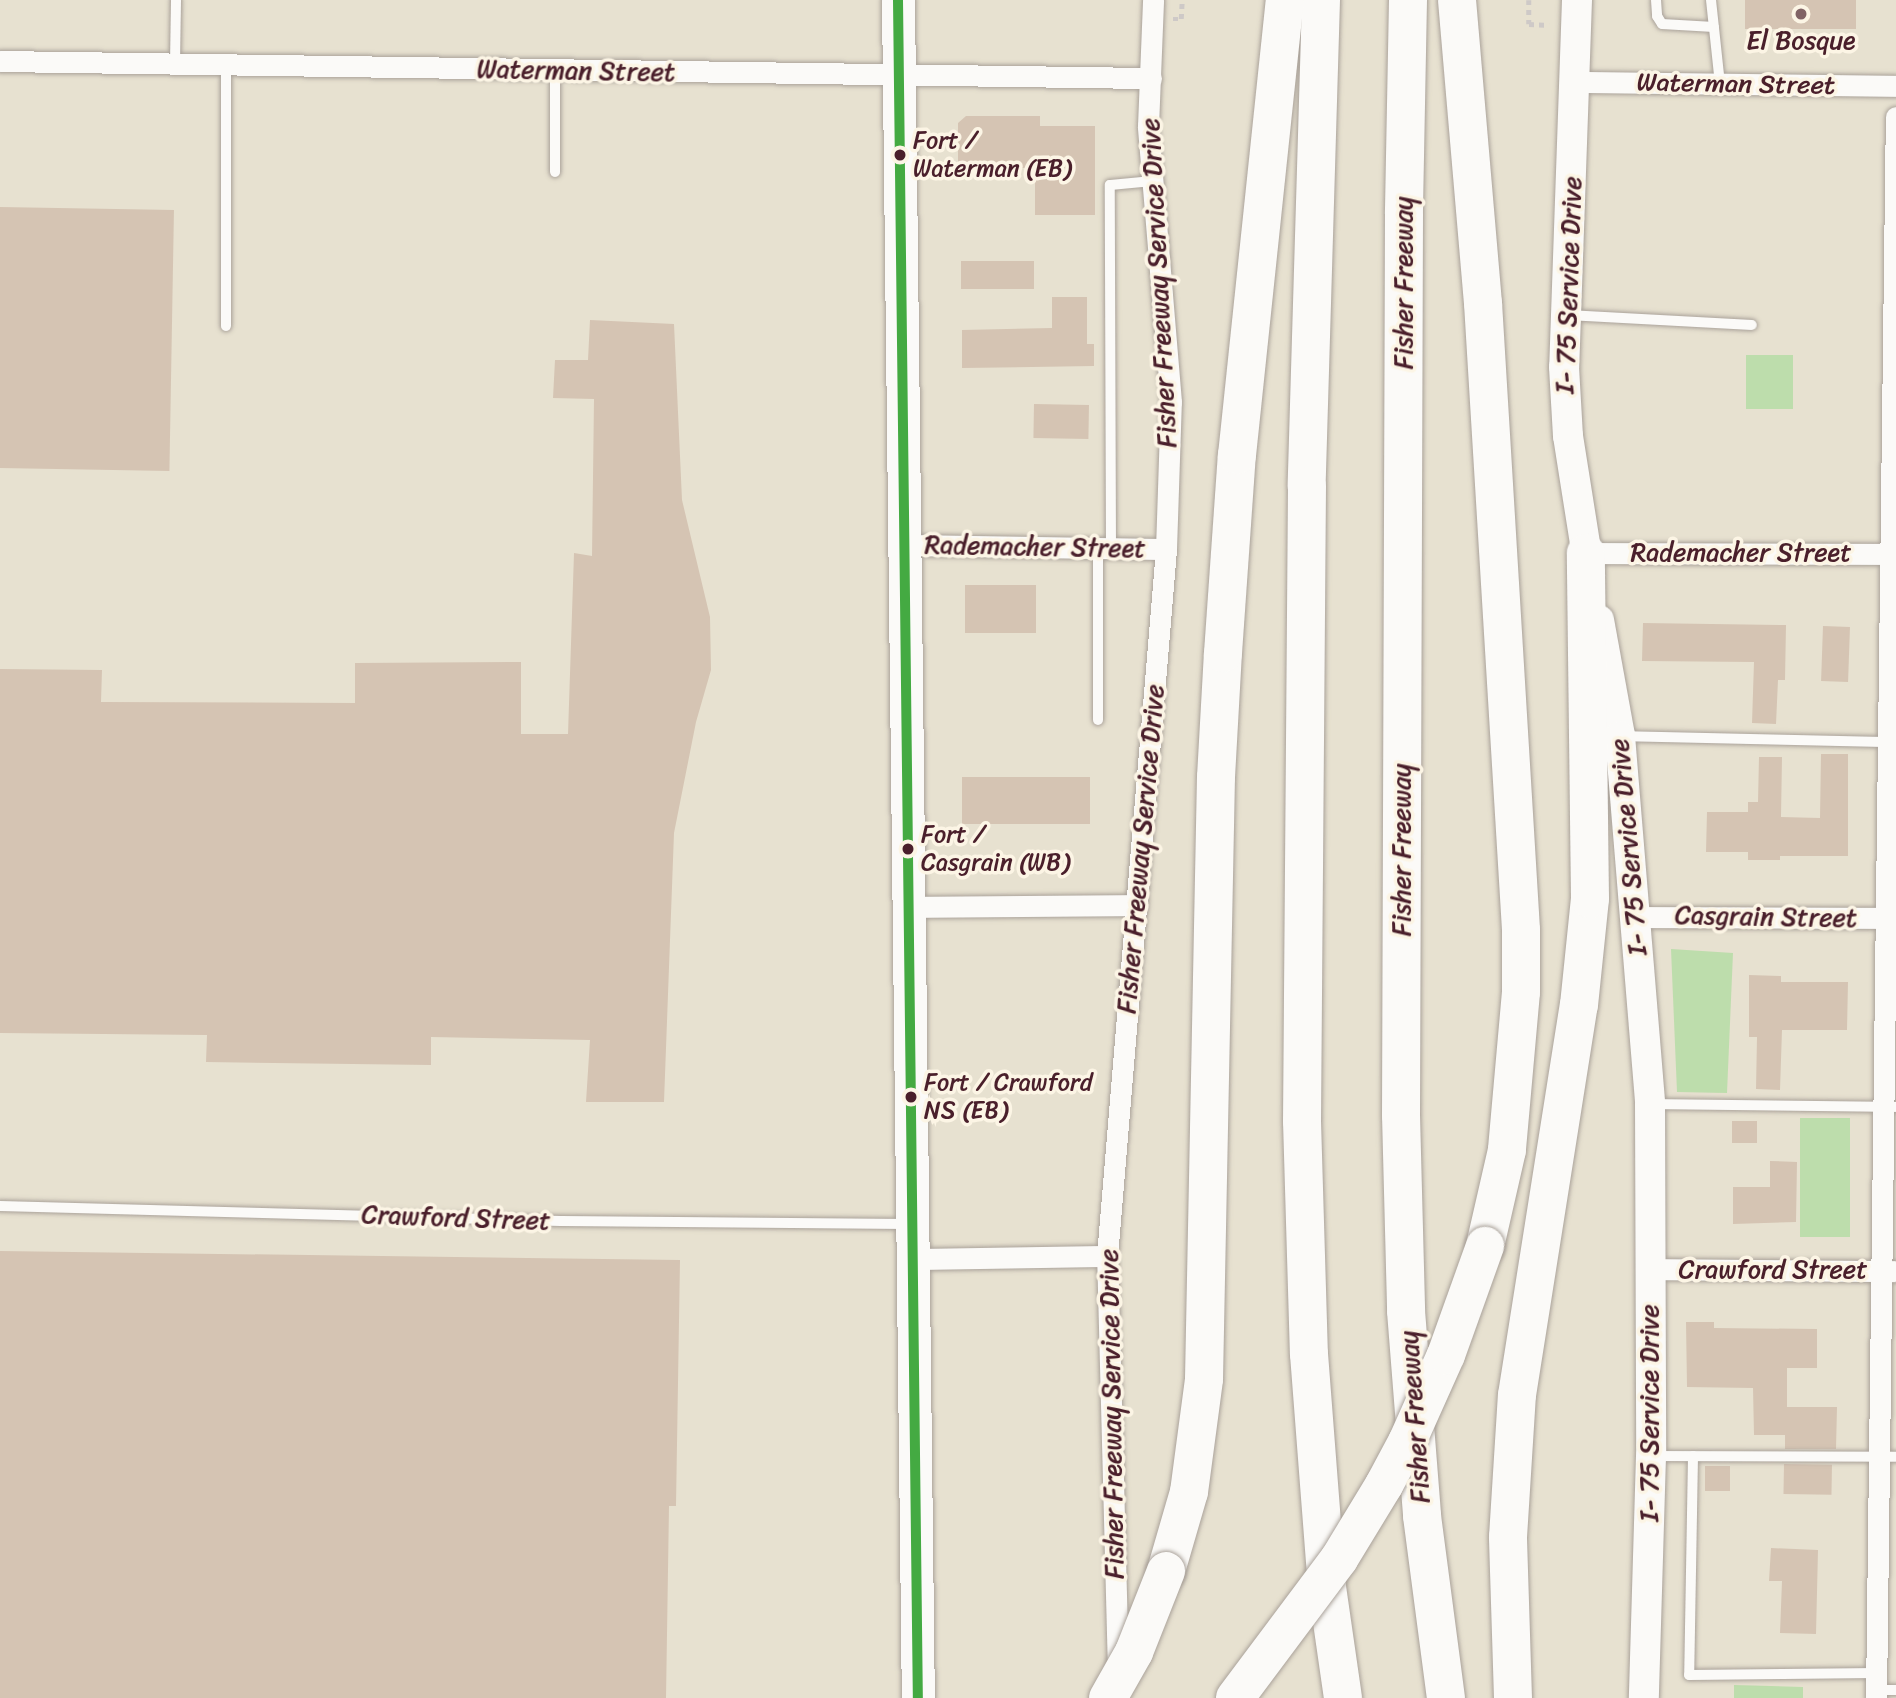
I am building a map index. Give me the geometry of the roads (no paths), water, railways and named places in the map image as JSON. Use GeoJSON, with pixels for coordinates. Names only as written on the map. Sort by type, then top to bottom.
{"type":"FeatureCollection","features":[{"type":"Feature","properties":{"kind":"highway"},"geometry":{"type":"LineString","coordinates":[[1108,1698],[1134,1652],[1166,1571],[1189,1492],[1204,1379],[1216,777],[1223,653],[1237,455],[1284,0]]}},
{"type":"Feature","properties":{"kind":"highway"},"geometry":{"type":"LineString","coordinates":[[1321,0],[1307,486],[1302,1121],[1309,1354],[1327,1587],[1343,1698]]}},
{"type":"Feature","properties":{"kind":"highway","name":"Fisher Freeway"},"geometry":{"type":"LineString","coordinates":[[1408,0],[1404,214],[1401,1115],[1406,1311],[1422,1516],[1446,1698]]}},
{"type":"Feature","properties":{"kind":"highway"},"geometry":{"type":"LineString","coordinates":[[1235,1698],[1307,1604],[1378,1496],[1407,1442],[1441,1366],[1485,1245],[1509,1137],[1521,992],[1521,930],[1483,303],[1457,0]]}},
{"type":"Feature","properties":{"kind":"highway"},"geometry":{"type":"LineString","coordinates":[[1513,1698],[1508,1536],[1517,1395],[1579,1005],[1590,899],[1586,553]]}},
{"type":"Feature","properties":{"kind":"highway"},"geometry":{"type":"LineString","coordinates":[[1327,1587],[1328,1698]]}},
{"type":"Feature","properties":{"kind":"main road"},"geometry":{"type":"LineString","coordinates":[[898,0],[918,1698]]}},
{"type":"Feature","properties":{"kind":"main road","name":"I- 75 Service Drive"},"geometry":{"type":"LineString","coordinates":[[1577,0],[1576,82],[1565,314],[1568,436],[1586,553],[1620,736],[1650,1104],[1651,1456],[1644,1698]]}},
{"type":"Feature","properties":{"kind":"street","name":"Fisher Freeway Service Drive"},"geometry":{"type":"LineString","coordinates":[[1119,1698],[1107,1256],[1166,549],[1171,401],[1148,126],[1153,0]]}},
{"type":"Feature","properties":{"kind":"street","name":"Waterman Street"},"geometry":{"type":"LineString","coordinates":[[0,61],[1151,78]]}},
{"type":"Feature","properties":{"kind":"street","name":"Waterman Street"},"geometry":{"type":"LineString","coordinates":[[1576,82],[1896,86]]}},
{"type":"Feature","properties":{"kind":"street"},"geometry":{"type":"LineString","coordinates":[[1881,1688],[1889,1271],[1896,117]]}},
{"type":"Feature","properties":{"kind":"street","name":"Rademacher Street"},"geometry":{"type":"LineString","coordinates":[[904,545],[1166,549]]}},
{"type":"Feature","properties":{"kind":"street","name":"Rademacher Street"},"geometry":{"type":"LineString","coordinates":[[1586,553],[1894,554]]}},
{"type":"Feature","properties":{"kind":"street"},"geometry":{"type":"LineString","coordinates":[[909,907],[1137,905]]}},
{"type":"Feature","properties":{"kind":"street","name":"Casgrain Street"},"geometry":{"type":"LineString","coordinates":[[1636,917],[1891,918]]}},
{"type":"Feature","properties":{"kind":"street"},"geometry":{"type":"LineString","coordinates":[[914,1259],[1107,1256]]}},
{"type":"Feature","properties":{"kind":"street","name":"Crawford Street"},"geometry":{"type":"LineString","coordinates":[[1650,1269],[1889,1271]]}},
{"type":"Feature","properties":{"kind":"lane"},"geometry":{"type":"LineString","coordinates":[[175,64],[176,0]]}},
{"type":"Feature","properties":{"kind":"lane"},"geometry":{"type":"LineString","coordinates":[[1656,0],[1657,16],[1662,24],[1714,27]]}},
{"type":"Feature","properties":{"kind":"lane"},"geometry":{"type":"LineString","coordinates":[[1711,0],[1720,84]]}},
{"type":"Feature","properties":{"kind":"lane"},"geometry":{"type":"LineString","coordinates":[[226,64],[226,326]]}},
{"type":"Feature","properties":{"kind":"lane"},"geometry":{"type":"LineString","coordinates":[[555,71],[555,172]]}},
{"type":"Feature","properties":{"kind":"lane"},"geometry":{"type":"LineString","coordinates":[[1098,720],[1105,550],[1110,185],[1153,181]]}},
{"type":"Feature","properties":{"kind":"lane"},"geometry":{"type":"LineString","coordinates":[[1565,314],[1752,325]]}},
{"type":"Feature","properties":{"kind":"lane"},"geometry":{"type":"LineString","coordinates":[[1620,736],[1891,742]]}},
{"type":"Feature","properties":{"kind":"lane"},"geometry":{"type":"LineString","coordinates":[[1650,1104],[1890,1107]]}},
{"type":"Feature","properties":{"kind":"lane","name":"Crawford Street"},"geometry":{"type":"LineString","coordinates":[[0,1206],[561,1220],[913,1224]]}},
{"type":"Feature","properties":{"kind":"lane"},"geometry":{"type":"LineString","coordinates":[[1651,1456],[1887,1457]]}},
{"type":"Feature","properties":{"kind":"lane"},"geometry":{"type":"LineString","coordinates":[[1693,1456],[1689,1675],[1881,1688]]}},
{"type":"Feature","properties":{"kind":"place","name":"El Bosque"},"geometry":{"type":"Point","coordinates":[1801,14]}},
{"type":"Feature","properties":{"kind":"place","name":"Fort / Waterman (EB)"},"geometry":{"type":"Point","coordinates":[900,155]}},
{"type":"Feature","properties":{"kind":"place","name":"Fort / Casgrain (WB)"},"geometry":{"type":"Point","coordinates":[908,849]}},
{"type":"Feature","properties":{"kind":"place","name":"Fort / Crawford NS (EB)"},"geometry":{"type":"Point","coordinates":[911,1097]}}]}
